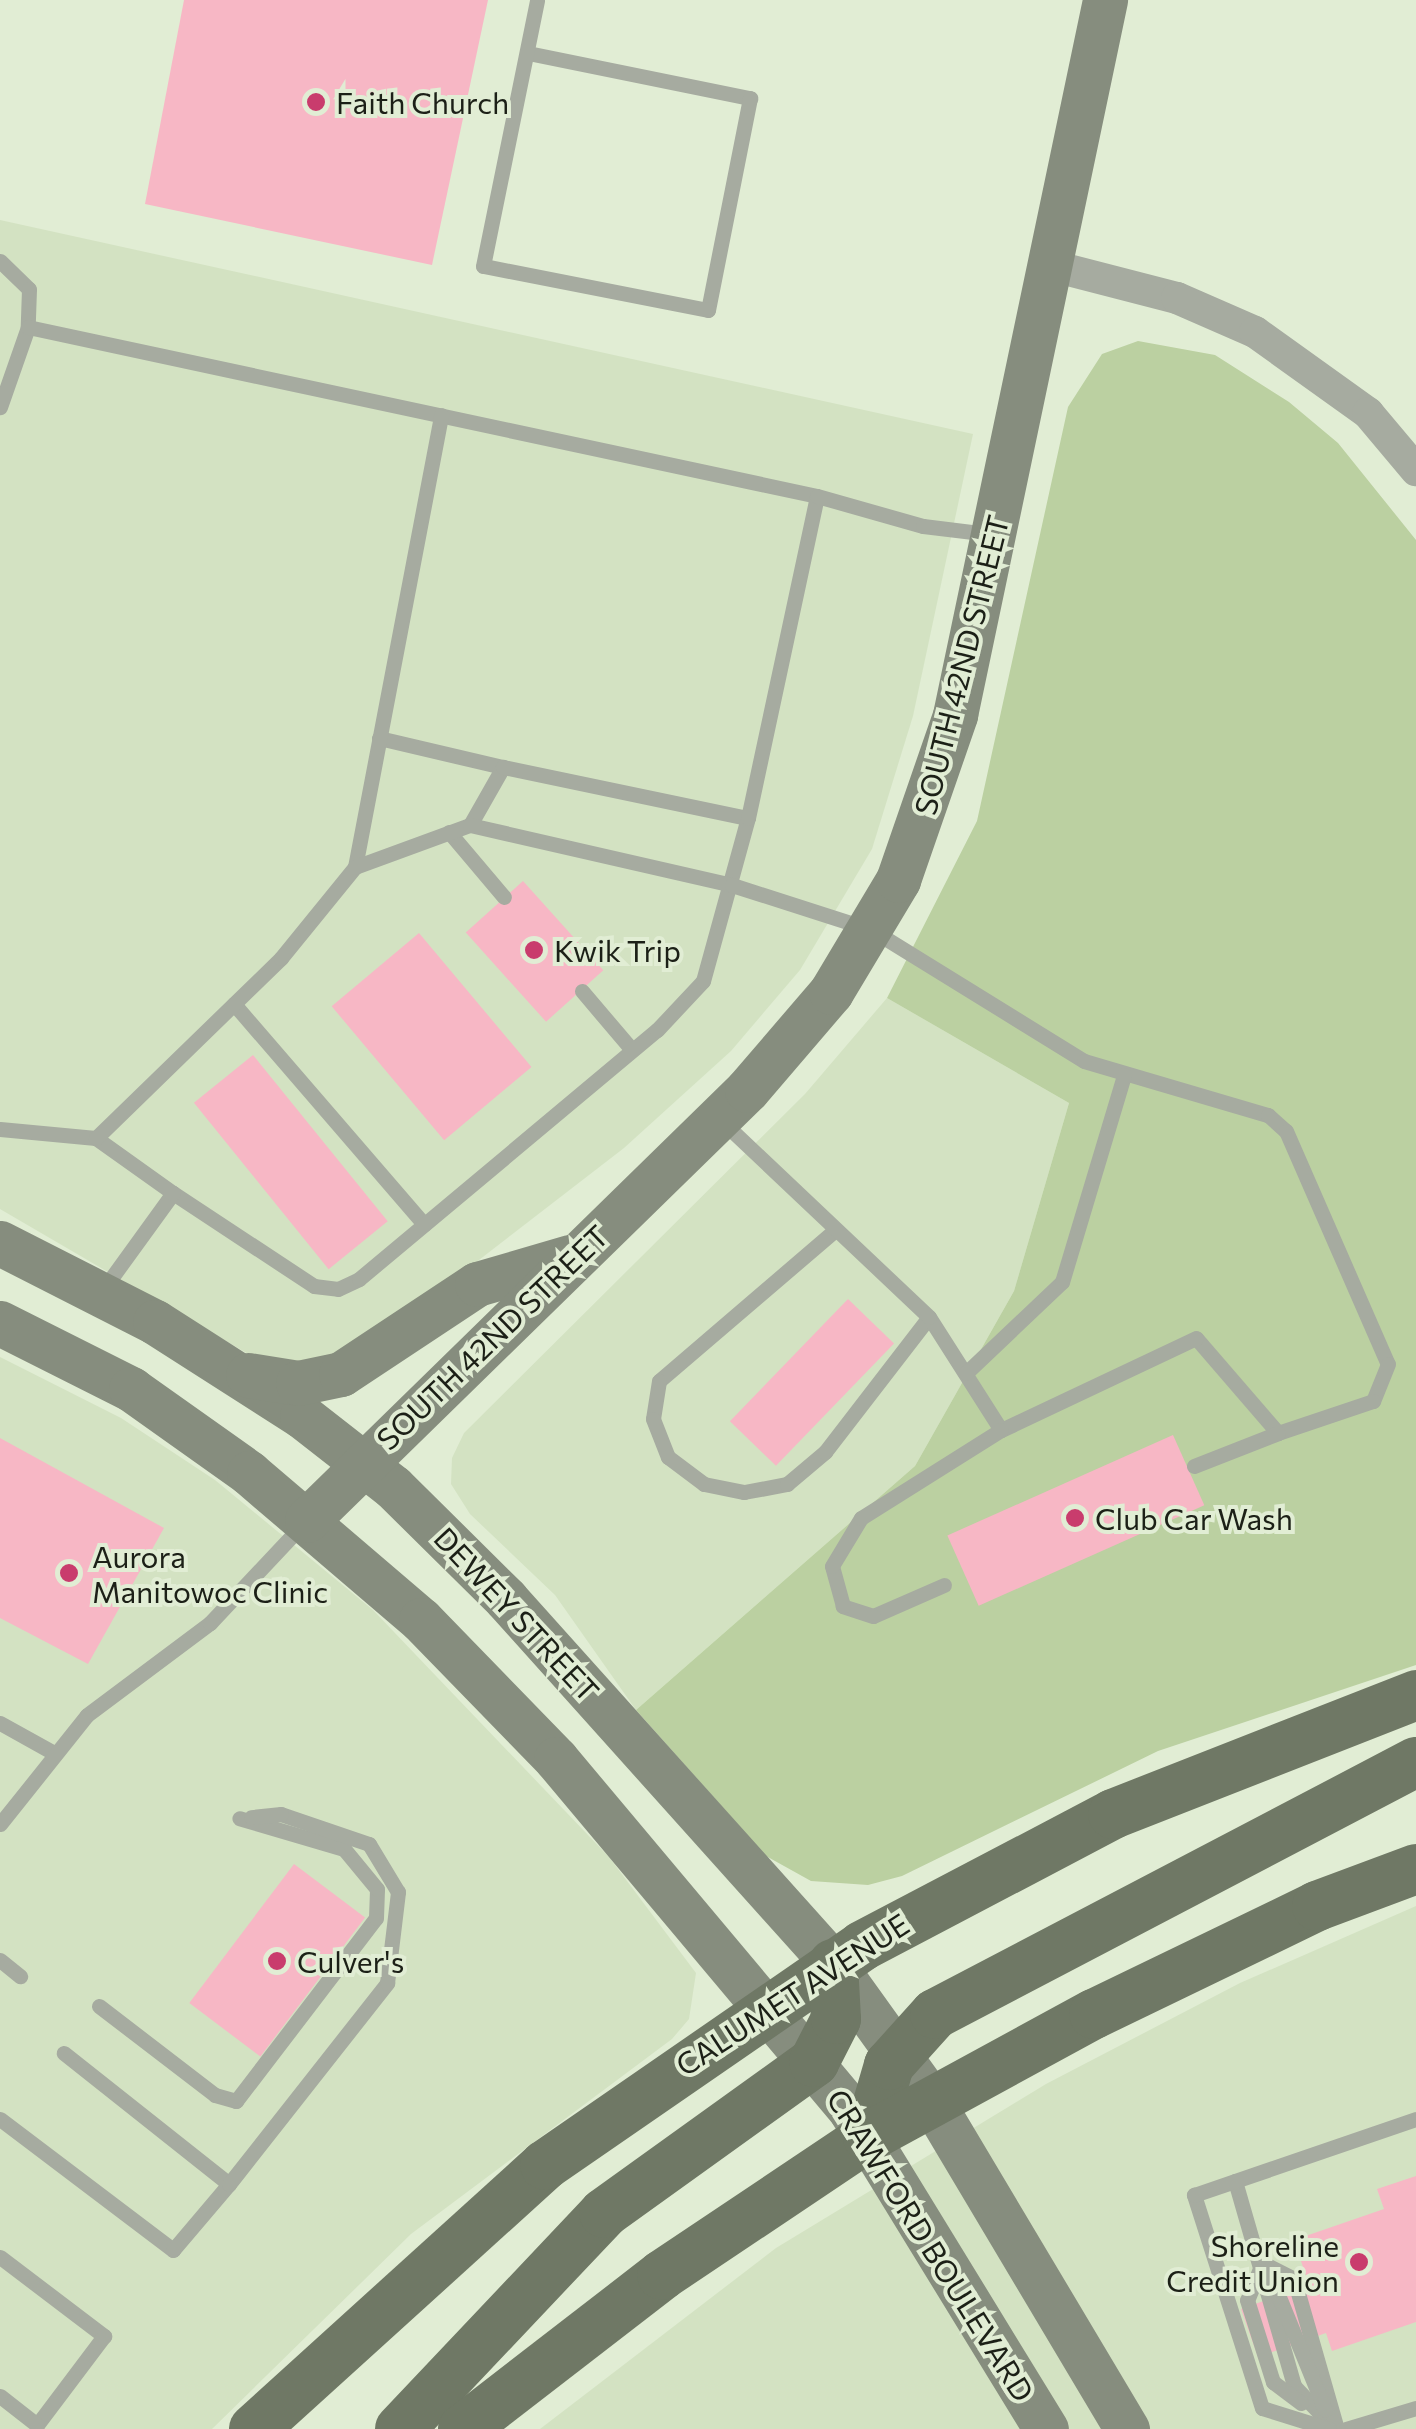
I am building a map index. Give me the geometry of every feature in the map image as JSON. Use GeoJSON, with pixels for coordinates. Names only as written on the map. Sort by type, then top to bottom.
{"type":"FeatureCollection","features":[{"type":"Feature","properties":{"kind":"main road","name":"CALUMET AVENUE"},"geometry":{"type":"LineString","coordinates":[[254,2429],[545,2166],[834,1964],[1112,1814],[1416,1695]]}},
{"type":"Feature","properties":{"kind":"main road"},"geometry":{"type":"LineString","coordinates":[[868,2136],[897,2051],[969,1994],[1416,1762]]}},
{"type":"Feature","properties":{"kind":"main road"},"geometry":{"type":"LineString","coordinates":[[462,2429],[675,2266],[868,2136],[1317,1906],[1416,1869]]}},
{"type":"Feature","properties":{"kind":"main road"},"geometry":{"type":"LineString","coordinates":[[400,2429],[604,2213],[814,2062],[836,2020],[834,1964]]}},
{"type":"Feature","properties":{"kind":"street","name":"SOUTH 42ND STREET"},"geometry":{"type":"LineString","coordinates":[[307,1520],[572,1257],[719,1118],[805,1024],[872,930],[937,780],[994,534],[1105,0]]}},
{"type":"Feature","properties":{"kind":"street"},"geometry":{"type":"LineString","coordinates":[[1049,265],[1159,292],[1255,332],[1347,395],[1416,470]]}},
{"type":"Feature","properties":{"kind":"street","name":"DEWEY STREET"},"geometry":{"type":"LineString","coordinates":[[0,1244],[102,1292],[230,1368],[364,1462],[517,1611],[834,1964],[932,2102]]}},
{"type":"Feature","properties":{"kind":"street"},"geometry":{"type":"LineString","coordinates":[[230,1368],[298,1382],[341,1374],[476,1284],[572,1257]]}},
{"type":"Feature","properties":{"kind":"street"},"geometry":{"type":"LineString","coordinates":[[0,1323],[169,1413],[307,1520],[422,1620],[556,1759],[814,2062]]}},
{"type":"Feature","properties":{"kind":"street","name":"CRAWFORD BOULEVARD"},"geometry":{"type":"LineString","coordinates":[[814,2062],[868,2136],[1046,2429]]}},
{"type":"Feature","properties":{"kind":"street"},"geometry":{"type":"LineString","coordinates":[[932,2102],[1127,2429]]}},
{"type":"Feature","properties":{"kind":"lane"},"geometry":{"type":"LineString","coordinates":[[528,53],[750,98],[708,310],[484,266],[537,0]]}},
{"type":"Feature","properties":{"kind":"lane"},"geometry":{"type":"LineString","coordinates":[[0,262],[30,290],[28,327],[0,407]]}},
{"type":"Feature","properties":{"kind":"lane"},"geometry":{"type":"LineString","coordinates":[[28,327],[817,496],[923,526],[994,534]]}},
{"type":"Feature","properties":{"kind":"lane"},"geometry":{"type":"LineString","coordinates":[[355,866],[441,414]]}},
{"type":"Feature","properties":{"kind":"lane"},"geometry":{"type":"LineString","coordinates":[[0,1128],[96,1138],[314,1286],[338,1289],[359,1279],[632,1050],[703,982],[748,818],[817,496]]}},
{"type":"Feature","properties":{"kind":"lane"},"geometry":{"type":"LineString","coordinates":[[379,738],[748,818]]}},
{"type":"Feature","properties":{"kind":"lane"},"geometry":{"type":"LineString","coordinates":[[470,825],[503,767]]}},
{"type":"Feature","properties":{"kind":"lane"},"geometry":{"type":"LineString","coordinates":[[96,1138],[234,1004],[355,866],[470,825],[732,885],[872,930],[1084,1061],[1268,1115],[1286,1132],[1388,1364],[1373,1401],[1194,1466]]}},
{"type":"Feature","properties":{"kind":"lane"},"geometry":{"type":"LineString","coordinates":[[449,832],[504,897]]}},
{"type":"Feature","properties":{"kind":"lane"},"geometry":{"type":"LineString","coordinates":[[582,991],[632,1050]]}},
{"type":"Feature","properties":{"kind":"lane"},"geometry":{"type":"LineString","coordinates":[[234,1004],[424,1224]]}},
{"type":"Feature","properties":{"kind":"lane"},"geometry":{"type":"LineString","coordinates":[[966,1374],[1062,1282],[1124,1075]]}},
{"type":"Feature","properties":{"kind":"lane"},"geometry":{"type":"LineString","coordinates":[[719,1118],[834,1231],[930,1317],[1002,1430]]}},
{"type":"Feature","properties":{"kind":"lane"},"geometry":{"type":"LineString","coordinates":[[102,1292],[173,1193]]}},
{"type":"Feature","properties":{"kind":"lane"},"geometry":{"type":"LineString","coordinates":[[834,1231],[659,1381],[653,1419],[668,1457],[704,1484],[744,1492],[787,1484],[825,1452],[930,1317]]}},
{"type":"Feature","properties":{"kind":"lane"},"geometry":{"type":"LineString","coordinates":[[944,1585],[873,1616],[844,1606],[832,1566],[860,1518],[1002,1430],[1196,1338],[1278,1434]]}},
{"type":"Feature","properties":{"kind":"lane"},"geometry":{"type":"LineString","coordinates":[[0,1824],[54,1754],[104,1700],[210,1623],[307,1520]]}},
{"type":"Feature","properties":{"kind":"lane"},"geometry":{"type":"LineString","coordinates":[[0,1724],[54,1754]]}},
{"type":"Feature","properties":{"kind":"lane"},"geometry":{"type":"LineString","coordinates":[[0,2119],[173,2250],[388,1983],[398,1892],[368,1844],[281,1814],[239,1818],[344,1849],[377,1889],[376,1918],[236,2101],[215,2096],[99,2006]]}},
{"type":"Feature","properties":{"kind":"lane"},"geometry":{"type":"LineString","coordinates":[[0,1960],[20,1976]]}},
{"type":"Feature","properties":{"kind":"lane"},"geometry":{"type":"LineString","coordinates":[[64,2053],[229,2184]]}},
{"type":"Feature","properties":{"kind":"lane"},"geometry":{"type":"LineString","coordinates":[[1334,2429],[1262,2408],[1194,2195],[1416,2119]]}},
{"type":"Feature","properties":{"kind":"lane"},"geometry":{"type":"LineString","coordinates":[[1235,2181],[1262,2263],[1263,2290],[1294,2386],[1334,2429]]}},
{"type":"Feature","properties":{"kind":"lane"},"geometry":{"type":"LineString","coordinates":[[0,2257],[104,2336],[37,2425],[0,2396]]}},
{"type":"Feature","properties":{"kind":"lane"},"geometry":{"type":"LineString","coordinates":[[1262,2263],[1294,2279],[1334,2429]]}},
{"type":"Feature","properties":{"kind":"lane"},"geometry":{"type":"LineString","coordinates":[[1346,2429],[1416,2408]]}},
{"type":"Feature","properties":{"kind":"shaded area"},"geometry":{"type":"Polygon","coordinates":[[[0,220],[973,434],[913,716],[872,849],[800,970],[731,1051],[624,1148],[356,1355],[269,1366],[0,1209],[0,220]]]}},
{"type":"Feature","properties":{"kind":"shaded area"},"geometry":{"type":"Polygon","coordinates":[[[1138,341],[1215,355],[1289,402],[1338,443],[1416,540],[1416,1665],[1158,1751],[902,1876],[868,1885],[811,1881],[766,1856],[636,1710],[915,1466],[1014,1291],[1069,1103],[887,998],[977,821],[1068,407],[1102,354],[1138,341]]]}},
{"type":"Feature","properties":{"kind":"shaded area"},"geometry":{"type":"Polygon","coordinates":[[[887,998],[1069,1103],[1014,1291],[915,1466],[636,1710],[555,1595],[470,1514],[451,1484],[452,1458],[464,1433],[805,1094],[887,998]]]}},
{"type":"Feature","properties":{"kind":"shaded area"},"geometry":{"type":"Polygon","coordinates":[[[0,1357],[121,1418],[215,1480],[373,1610],[609,1857],[696,1973],[689,2019],[672,2039],[411,2234],[212,2429],[0,2429],[0,1357]]]}},
{"type":"Feature","properties":{"kind":"shaded area"},"geometry":{"type":"Polygon","coordinates":[[[1416,1906],[1416,2429],[540,2429],[776,2248],[1046,2084],[1240,1983],[1416,1906]]]}},
{"type":"Feature","properties":{"kind":"building","name":"Faith Church"},"geometry":{"type":"Polygon","coordinates":[[[184,0],[488,0],[432,265],[145,204],[184,0]]]}},
{"type":"Feature","properties":{"kind":"building","name":"Kwik Trip"},"geometry":{"type":"Polygon","coordinates":[[[523,881],[603,970],[546,1022],[466,933],[523,881]]]}},
{"type":"Feature","properties":{"kind":"building","name":"Kwik Trip"},"geometry":{"type":"Polygon","coordinates":[[[419,933],[531,1067],[444,1140],[332,1006],[419,933]]]}},
{"type":"Feature","properties":{"kind":"building"},"geometry":{"type":"Polygon","coordinates":[[[253,1055],[388,1221],[329,1269],[194,1103],[253,1055]]]}},
{"type":"Feature","properties":{"kind":"building"},"geometry":{"type":"Polygon","coordinates":[[[848,1299],[894,1343],[776,1466],[730,1421],[848,1299]]]}},
{"type":"Feature","properties":{"kind":"building","name":"Club Car Wash"},"geometry":{"type":"Polygon","coordinates":[[[1173,1435],[1204,1505],[979,1606],[947,1535],[1173,1435]]]}},
{"type":"Feature","properties":{"kind":"building","name":"Aurora Manitowoc Clinic"},"geometry":{"type":"Polygon","coordinates":[[[0,1438],[164,1528],[88,1664],[0,1618],[0,1438]]]}},
{"type":"Feature","properties":{"kind":"building","name":"Culver's"},"geometry":{"type":"Polygon","coordinates":[[[294,1864],[365,1918],[260,2057],[189,2003],[294,1864]]]}},
{"type":"Feature","properties":{"kind":"building","name":"Shoreline Credit Union"},"geometry":{"type":"Polygon","coordinates":[[[1416,2176],[1416,2322],[1332,2351],[1326,2333],[1258,2357],[1241,2309],[1309,2285],[1294,2240],[1384,2209],[1377,2189],[1416,2176]]]}},
{"type":"Feature","properties":{"kind":"place","name":"Faith Church"},"geometry":{"type":"Point","coordinates":[316,102]}},
{"type":"Feature","properties":{"kind":"place","name":"Kwik Trip"},"geometry":{"type":"Point","coordinates":[534,950]}},
{"type":"Feature","properties":{"kind":"place","name":"Club Car Wash"},"geometry":{"type":"Point","coordinates":[1075,1518]}},
{"type":"Feature","properties":{"kind":"place","name":"Aurora Manitowoc Clinic"},"geometry":{"type":"Point","coordinates":[69,1573]}},
{"type":"Feature","properties":{"kind":"place","name":"Culver's"},"geometry":{"type":"Point","coordinates":[277,1961]}},
{"type":"Feature","properties":{"kind":"place","name":"Shoreline Credit Union"},"geometry":{"type":"Point","coordinates":[1359,2262]}}]}
